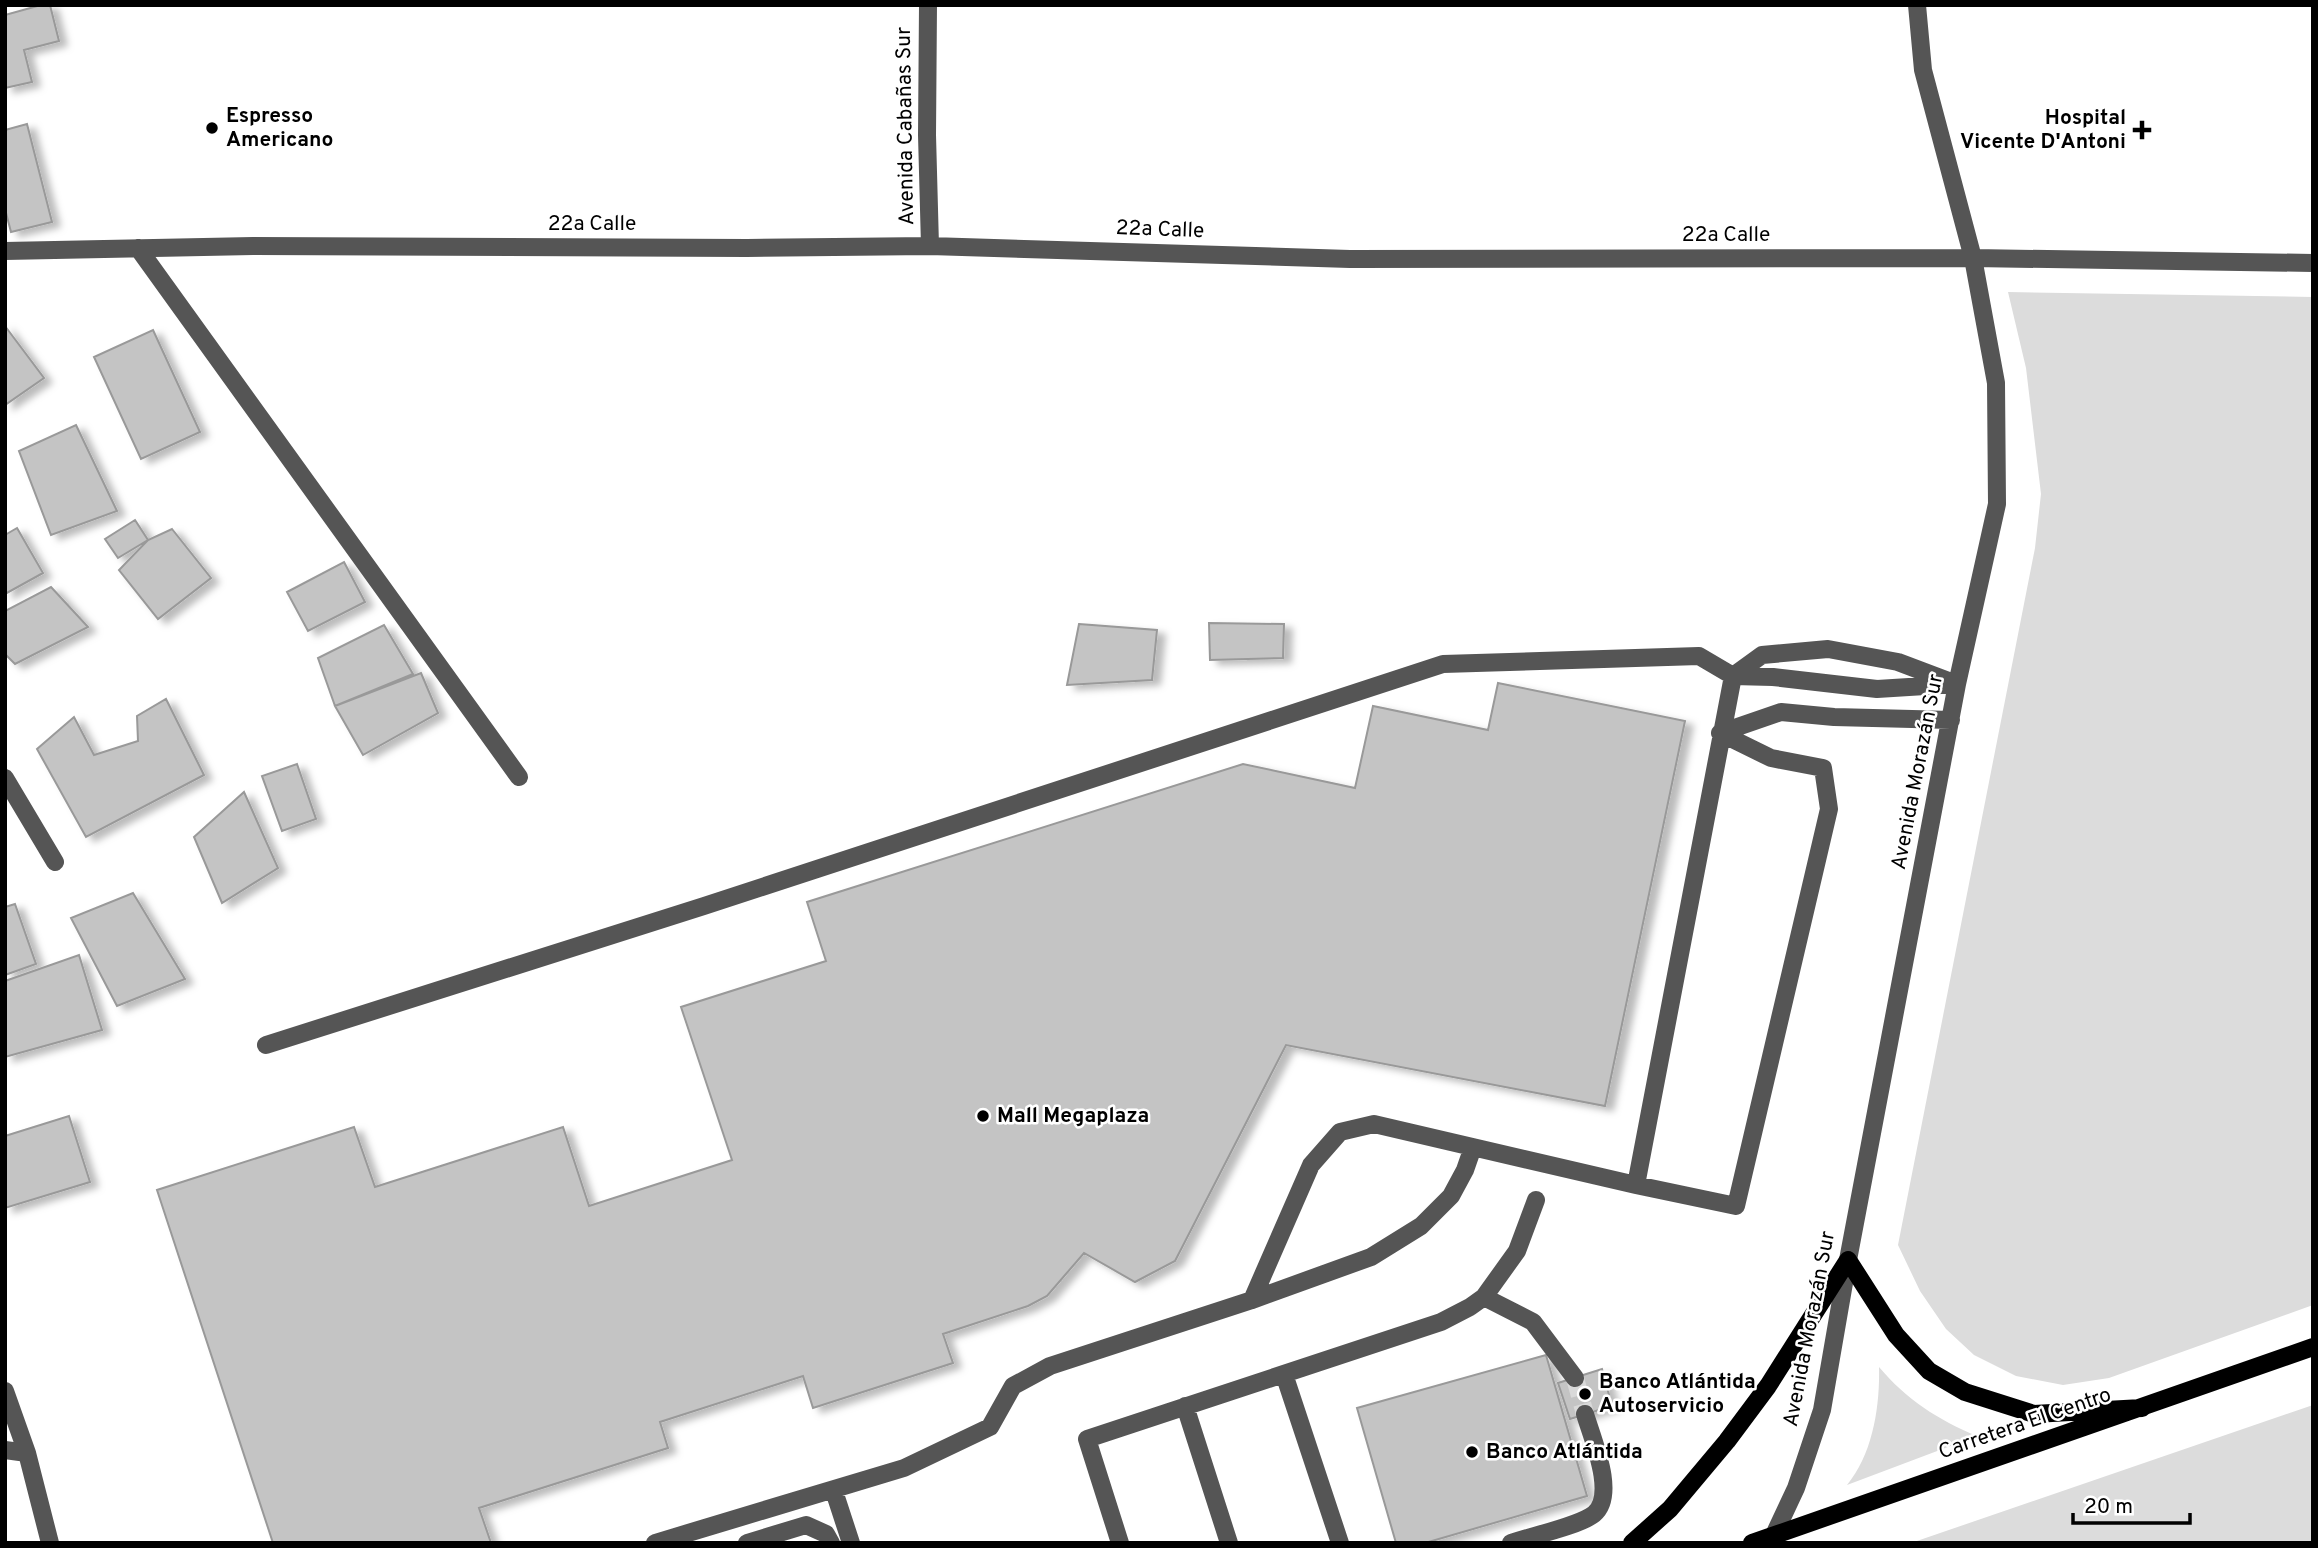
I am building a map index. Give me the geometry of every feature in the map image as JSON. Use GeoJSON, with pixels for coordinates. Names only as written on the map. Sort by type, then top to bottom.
{"type":"FeatureCollection","features":[{"type":"Feature","properties":{"kind":"main road"},"geometry":{"type":"LineString","coordinates":[[1632,1543],[1670,1509],[1727,1441],[1768,1386],[1847,1260],[1896,1335],[1929,1371],[1965,1392],[2034,1415],[2142,1408]]}},
{"type":"Feature","properties":{"kind":"main road","name":"Carretera El Centro"},"geometry":{"type":"LineString","coordinates":[[1752,1543],[1774,1539],[2313,1347]]}},
{"type":"Feature","properties":{"kind":"street","name":"Avenida Cabañas Sur"},"geometry":{"type":"LineString","coordinates":[[928,5],[930,246]]}},
{"type":"Feature","properties":{"kind":"street","name":"Avenida Morazán Sur"},"geometry":{"type":"LineString","coordinates":[[1774,1539],[1796,1488],[1822,1410],[1847,1260],[1957,684],[1997,504],[1996,383],[1973,258],[1923,70],[1917,5]]}},
{"type":"Feature","properties":{"kind":"street","name":"22a Calle"},"geometry":{"type":"LineString","coordinates":[[5,251],[253,246],[930,246],[1350,259],[1973,258],[2313,263]]}},
{"type":"Feature","properties":{"kind":"street"},"geometry":{"type":"LineString","coordinates":[[138,248],[519,777]]}},
{"type":"Feature","properties":{"kind":"street"},"geometry":{"type":"LineString","coordinates":[[1636,1185],[1733,676],[1762,655],[1828,649],[1898,662],[1957,684]]}},
{"type":"Feature","properties":{"kind":"street"},"geometry":{"type":"LineString","coordinates":[[266,1045],[693,910],[1443,664],[1699,656],[1733,676],[1825,682],[1877,689],[1957,684]]}},
{"type":"Feature","properties":{"kind":"street"},"geometry":{"type":"LineString","coordinates":[[1720,733],[1781,712],[1834,717],[1951,720]]}},
{"type":"Feature","properties":{"kind":"street"},"geometry":{"type":"LineString","coordinates":[[1252,1300],[1311,1165],[1340,1132],[1374,1124],[1735,1206],[1829,808],[1823,768],[1771,758],[1720,733]]}},
{"type":"Feature","properties":{"kind":"street"},"geometry":{"type":"LineString","coordinates":[[5,778],[55,862]]}},
{"type":"Feature","properties":{"kind":"street"},"geometry":{"type":"LineString","coordinates":[[655,1543],[904,1468],[990,1427],[1013,1386],[1049,1366],[1252,1300],[1371,1257],[1421,1226],[1451,1196],[1465,1170],[1473,1147]]}},
{"type":"Feature","properties":{"kind":"street"},"geometry":{"type":"LineString","coordinates":[[1120,1543],[1087,1438],[1441,1322],[1470,1307],[1484,1297],[1517,1251],[1536,1200]]}},
{"type":"Feature","properties":{"kind":"street"},"geometry":{"type":"LineString","coordinates":[[1484,1297],[1533,1322],[1575,1378]]}},
{"type":"Feature","properties":{"kind":"street"},"geometry":{"type":"LineString","coordinates":[[1284,1374],[1340,1543]]}},
{"type":"Feature","properties":{"kind":"street"},"geometry":{"type":"LineString","coordinates":[[5,1391],[27,1453],[50,1543]]}},
{"type":"Feature","properties":{"kind":"street"},"geometry":{"type":"LineString","coordinates":[[1185,1406],[1229,1543]]}},
{"type":"Feature","properties":{"kind":"street"},"geometry":{"type":"LineString","coordinates":[[1511,1543],[1579,1521],[1596,1512],[1601,1503],[1603,1480],[1585,1414]]}},
{"type":"Feature","properties":{"kind":"street"},"geometry":{"type":"LineString","coordinates":[[5,1450],[27,1453]]}},
{"type":"Feature","properties":{"kind":"street"},"geometry":{"type":"LineString","coordinates":[[834,1491],[851,1543]]}},
{"type":"Feature","properties":{"kind":"street"},"geometry":{"type":"LineString","coordinates":[[747,1543],[806,1525],[825,1534],[831,1543]]}},
{"type":"Feature","properties":{"kind":"shaded area"},"geometry":{"type":"Polygon","coordinates":[[[2008,292],[2313,297],[2313,1305],[2109,1378],[2063,1385],[2016,1376],[1974,1355],[1946,1329],[1920,1291],[1898,1245],[2035,548],[2041,494],[2026,368],[2008,292]]]}},
{"type":"Feature","properties":{"kind":"shaded area"},"geometry":{"type":"Polygon","coordinates":[[[1879,1367],[1900,1389],[1924,1408],[1977,1436],[1847,1485],[1856,1473],[1869,1444],[1878,1398],[1879,1367]]]}},
{"type":"Feature","properties":{"kind":"shaded area"},"geometry":{"type":"Polygon","coordinates":[[[2313,1405],[2313,1543],[1911,1543],[2313,1405]]]}},
{"type":"Feature","properties":{"kind":"building"},"geometry":{"type":"Polygon","coordinates":[[[50,5],[59,41],[24,50],[32,82],[5,88],[5,15],[50,5]]]}},
{"type":"Feature","properties":{"kind":"building"},"geometry":{"type":"Polygon","coordinates":[[[27,124],[52,222],[11,232],[5,209],[5,130],[27,124]]]}},
{"type":"Feature","properties":{"kind":"building"},"geometry":{"type":"Polygon","coordinates":[[[5,326],[44,378],[5,405],[5,326]]]}},
{"type":"Feature","properties":{"kind":"building"},"geometry":{"type":"Polygon","coordinates":[[[153,330],[200,432],[141,459],[94,357],[153,330]]]}},
{"type":"Feature","properties":{"kind":"building"},"geometry":{"type":"Polygon","coordinates":[[[76,425],[117,511],[51,535],[19,451],[76,425]]]}},
{"type":"Feature","properties":{"kind":"building"},"geometry":{"type":"Polygon","coordinates":[[[135,520],[148,540],[118,558],[105,539],[135,520]]]}},
{"type":"Feature","properties":{"kind":"building"},"geometry":{"type":"Polygon","coordinates":[[[17,528],[43,573],[5,594],[5,535],[17,528]]]}},
{"type":"Feature","properties":{"kind":"building"},"geometry":{"type":"Polygon","coordinates":[[[172,529],[211,578],[158,619],[119,570],[148,540],[172,529]]]}},
{"type":"Feature","properties":{"kind":"building"},"geometry":{"type":"Polygon","coordinates":[[[344,562],[365,602],[308,631],[287,592],[344,562]]]}},
{"type":"Feature","properties":{"kind":"building"},"geometry":{"type":"Polygon","coordinates":[[[51,587],[88,627],[15,664],[5,654],[5,611],[51,587]]]}},
{"type":"Feature","properties":{"kind":"building"},"geometry":{"type":"Polygon","coordinates":[[[1209,623],[1284,624],[1283,658],[1210,660],[1209,623]]]}},
{"type":"Feature","properties":{"kind":"building"},"geometry":{"type":"Polygon","coordinates":[[[1079,624],[1157,630],[1152,680],[1067,685],[1079,624]]]}},
{"type":"Feature","properties":{"kind":"building"},"geometry":{"type":"Polygon","coordinates":[[[384,625],[413,674],[335,706],[318,658],[384,625]]]}},
{"type":"Feature","properties":{"kind":"building"},"geometry":{"type":"Polygon","coordinates":[[[421,673],[438,713],[363,755],[335,706],[421,673]]]}},
{"type":"Feature","properties":{"kind":"building","name":"Mall Megaplaza"},"geometry":{"type":"Polygon","coordinates":[[[1498,683],[1685,721],[1605,1106],[1286,1045],[1175,1261],[1135,1282],[1084,1253],[1047,1296],[1028,1306],[943,1334],[953,1363],[813,1408],[803,1376],[660,1422],[668,1448],[479,1508],[491,1543],[273,1543],[157,1190],[354,1127],[375,1187],[563,1127],[589,1206],[732,1160],[681,1007],[826,961],[807,902],[1243,764],[1355,788],[1373,706],[1488,730],[1498,683]]]}},
{"type":"Feature","properties":{"kind":"building"},"geometry":{"type":"Polygon","coordinates":[[[166,699],[204,775],[86,837],[37,749],[74,717],[94,755],[138,741],[137,716],[166,699]]]}},
{"type":"Feature","properties":{"kind":"building"},"geometry":{"type":"Polygon","coordinates":[[[297,764],[316,819],[282,831],[262,776],[297,764]]]}},
{"type":"Feature","properties":{"kind":"building"},"geometry":{"type":"Polygon","coordinates":[[[244,792],[278,868],[222,903],[194,837],[244,792]]]}},
{"type":"Feature","properties":{"kind":"building"},"geometry":{"type":"Polygon","coordinates":[[[133,893],[185,979],[117,1006],[71,918],[133,893]]]}},
{"type":"Feature","properties":{"kind":"building"},"geometry":{"type":"Polygon","coordinates":[[[15,904],[36,964],[5,975],[5,907],[15,904]]]}},
{"type":"Feature","properties":{"kind":"building"},"geometry":{"type":"Polygon","coordinates":[[[79,955],[102,1030],[5,1057],[5,981],[79,955]]]}},
{"type":"Feature","properties":{"kind":"building"},"geometry":{"type":"Polygon","coordinates":[[[69,1116],[90,1182],[5,1208],[5,1136],[69,1116]]]}},
{"type":"Feature","properties":{"kind":"building","name":"Banco Atlántida"},"geometry":{"type":"Polygon","coordinates":[[[1546,1355],[1587,1496],[1425,1543],[1396,1543],[1357,1408],[1546,1355]]]}},
{"type":"Feature","properties":{"kind":"building","name":"Banco Atlántida Autoservicio"},"geometry":{"type":"Polygon","coordinates":[[[1602,1369],[1612,1406],[1570,1419],[1558,1383],[1602,1369]]]}},
{"type":"Feature","properties":{"kind":"tunnel"},"geometry":{"type":"LineString","coordinates":[[1575,1378],[1585,1414]]}},
{"type":"Feature","properties":{"kind":"place","name":"Espresso Americano"},"geometry":{"type":"Point","coordinates":[212,128]}},
{"type":"Feature","properties":{"kind":"place","name":"Hospital Vicente D'Antoni"},"geometry":{"type":"Point","coordinates":[2142,130]}},
{"type":"Feature","properties":{"kind":"place","name":"Mall Megaplaza"},"geometry":{"type":"Point","coordinates":[983,1116]}},
{"type":"Feature","properties":{"kind":"place","name":"Banco Atlántida Autoservicio"},"geometry":{"type":"Point","coordinates":[1585,1394]}},
{"type":"Feature","properties":{"kind":"place","name":"Banco Atlántida"},"geometry":{"type":"Point","coordinates":[1472,1452]}}]}
